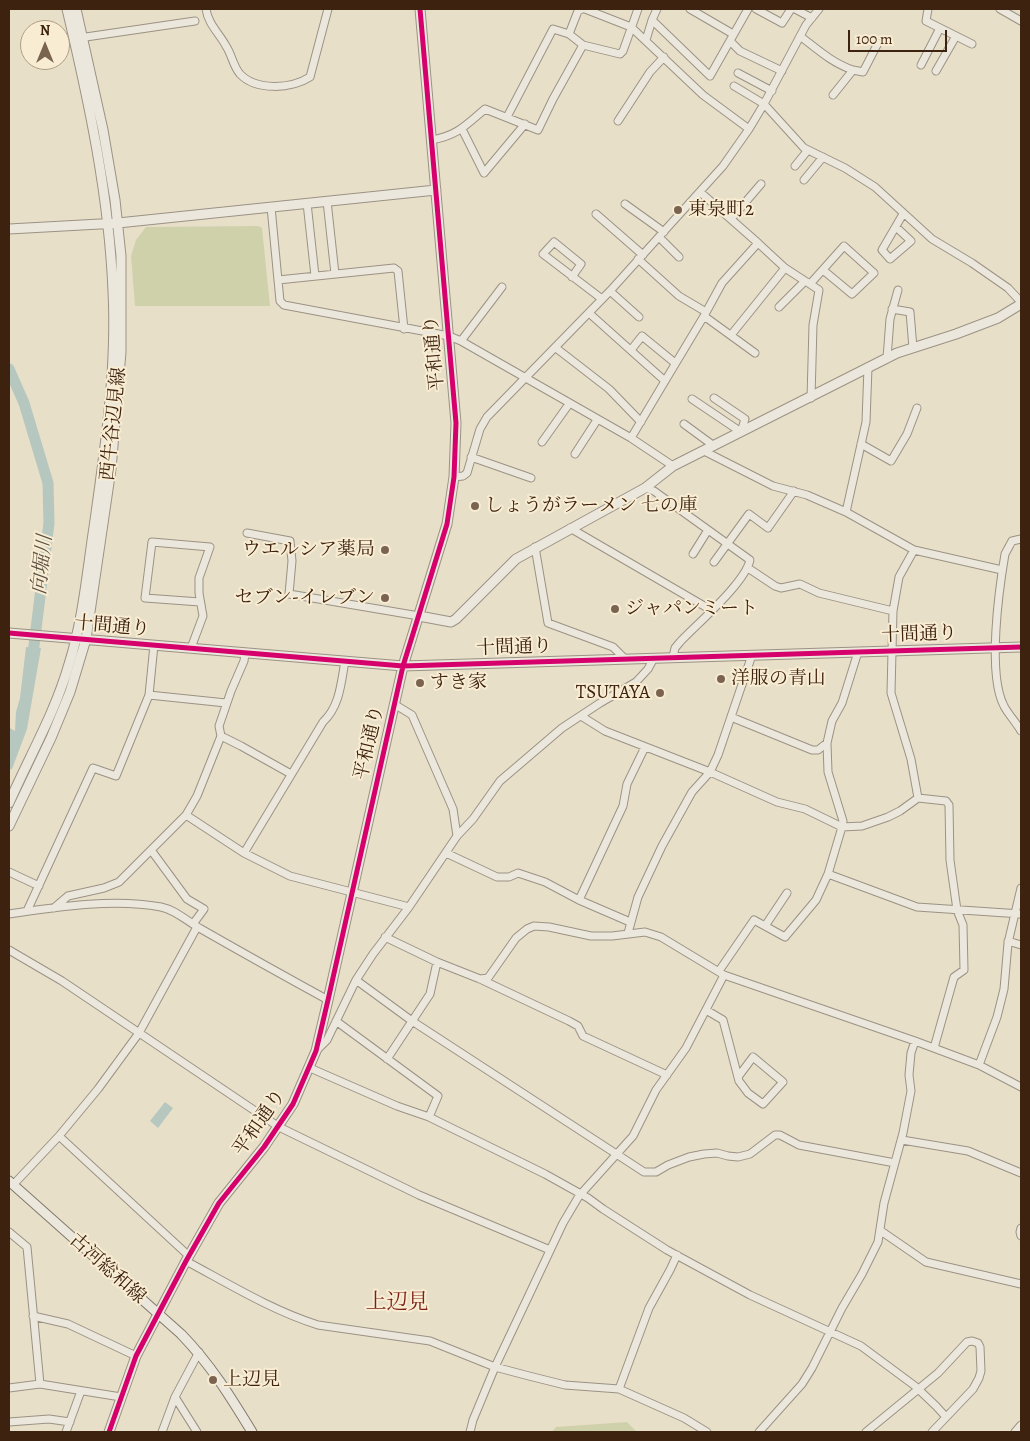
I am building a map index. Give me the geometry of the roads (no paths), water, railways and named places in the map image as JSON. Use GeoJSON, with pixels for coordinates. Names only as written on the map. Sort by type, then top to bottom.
{"type":"FeatureCollection","features":[{"type":"Feature","properties":{"kind":"street","name":"西牛谷辺見線"},"geometry":{"type":"LineString","coordinates":[[9,826],[51,738],[70,692],[86,639],[111,469],[122,352],[122,294],[118,223],[103,130],[78,38],[67,9]]}},
{"type":"Feature","properties":{"kind":"street","name":"西牛谷辺見線"},"geometry":{"type":"LineString","coordinates":[[9,803],[52,711],[69,666],[76,638],[95,516],[110,397],[113,293],[107,224],[94,129],[78,38],[76,9]]}},
{"type":"Feature","properties":{"kind":"street"},"geometry":{"type":"LineString","coordinates":[[206,9],[209,22],[227,47],[239,73],[256,84],[282,86],[303,81],[310,77],[328,9]]}},
{"type":"Feature","properties":{"kind":"street","name":"平和通り"},"geometry":{"type":"LineString","coordinates":[[109,1432],[136,1356],[187,1258],[219,1203],[279,1127],[294,1104],[310,1068],[328,1000],[394,704],[443,539],[454,477],[456,423],[420,9]]}},
{"type":"Feature","properties":{"kind":"street"},"geometry":{"type":"LineString","coordinates":[[569,34],[578,11],[583,9],[631,27],[703,95],[749,129]]}},
{"type":"Feature","properties":{"kind":"street"},"geometry":{"type":"LineString","coordinates":[[607,17],[610,9]]}},
{"type":"Feature","properties":{"kind":"street"},"geometry":{"type":"LineString","coordinates":[[507,117],[553,29],[569,34],[583,45],[620,54],[623,51],[638,9]]}},
{"type":"Feature","properties":{"kind":"street"},"geometry":{"type":"LineString","coordinates":[[646,40],[657,9]]}},
{"type":"Feature","properties":{"kind":"street"},"geometry":{"type":"LineString","coordinates":[[690,9],[732,38],[740,50],[782,71]]}},
{"type":"Feature","properties":{"kind":"street"},"geometry":{"type":"LineString","coordinates":[[652,20],[710,76],[748,9]]}},
{"type":"Feature","properties":{"kind":"street"},"geometry":{"type":"LineString","coordinates":[[756,9],[782,23],[791,9]]}},
{"type":"Feature","properties":{"kind":"street"},"geometry":{"type":"LineString","coordinates":[[795,9],[812,18]]}},
{"type":"Feature","properties":{"kind":"street"},"geometry":{"type":"LineString","coordinates":[[454,477],[467,473],[483,423],[610,291],[722,166],[749,129],[772,91],[800,36],[819,9]]}},
{"type":"Feature","properties":{"kind":"street"},"geometry":{"type":"LineString","coordinates":[[928,9],[926,21],[972,44]]}},
{"type":"Feature","properties":{"kind":"street"},"geometry":{"type":"LineString","coordinates":[[1000,9],[1021,21]]}},
{"type":"Feature","properties":{"kind":"street"},"geometry":{"type":"LineString","coordinates":[[78,38],[195,21]]}},
{"type":"Feature","properties":{"kind":"street"},"geometry":{"type":"LineString","coordinates":[[921,65],[940,28]]}},
{"type":"Feature","properties":{"kind":"street"},"geometry":{"type":"LineString","coordinates":[[800,36],[828,59],[842,67],[863,72],[878,43]]}},
{"type":"Feature","properties":{"kind":"street"},"geometry":{"type":"LineString","coordinates":[[936,71],[956,36]]}},
{"type":"Feature","properties":{"kind":"street"},"geometry":{"type":"LineString","coordinates":[[432,140],[451,136],[485,109],[538,130],[583,45]]}},
{"type":"Feature","properties":{"kind":"street"},"geometry":{"type":"LineString","coordinates":[[618,121],[650,72],[664,57]]}},
{"type":"Feature","properties":{"kind":"street"},"geometry":{"type":"LineString","coordinates":[[833,95],[853,70]]}},
{"type":"Feature","properties":{"kind":"street"},"geometry":{"type":"LineString","coordinates":[[738,73],[772,91]]}},
{"type":"Feature","properties":{"kind":"street"},"geometry":{"type":"LineString","coordinates":[[248,533],[290,541],[292,561],[289,594],[451,622],[516,559],[645,488],[673,466],[887,358],[998,318],[1021,303],[1008,288],[972,263],[932,239],[875,186],[845,168],[804,148],[764,104],[734,86]]}},
{"type":"Feature","properties":{"kind":"street"},"geometry":{"type":"LineString","coordinates":[[462,129],[484,173],[524,124]]}},
{"type":"Feature","properties":{"kind":"street"},"geometry":{"type":"LineString","coordinates":[[795,166],[808,150]]}},
{"type":"Feature","properties":{"kind":"street"},"geometry":{"type":"LineString","coordinates":[[804,180],[823,157]]}},
{"type":"Feature","properties":{"kind":"street"},"geometry":{"type":"LineString","coordinates":[[731,219],[761,184]]}},
{"type":"Feature","properties":{"kind":"street"},"geometry":{"type":"LineString","coordinates":[[9,229],[118,223],[436,190]]}},
{"type":"Feature","properties":{"kind":"street"},"geometry":{"type":"LineString","coordinates":[[700,192],[785,268],[819,290],[813,325],[811,398]]}},
{"type":"Feature","properties":{"kind":"street"},"geometry":{"type":"LineString","coordinates":[[327,201],[334,274]]}},
{"type":"Feature","properties":{"kind":"street"},"geometry":{"type":"LineString","coordinates":[[307,203],[315,276]]}},
{"type":"Feature","properties":{"kind":"street"},"geometry":{"type":"LineString","coordinates":[[625,204],[661,234],[679,257]]}},
{"type":"Feature","properties":{"kind":"street"},"geometry":{"type":"LineString","coordinates":[[271,207],[280,301],[284,305],[449,336],[632,438],[673,466]]}},
{"type":"Feature","properties":{"kind":"street"},"geometry":{"type":"LineString","coordinates":[[596,214],[679,296],[755,353]]}},
{"type":"Feature","properties":{"kind":"street"},"geometry":{"type":"LineString","coordinates":[[896,227],[911,241],[890,259],[882,250],[896,227],[904,214]]}},
{"type":"Feature","properties":{"kind":"street"},"geometry":{"type":"LineString","coordinates":[[572,277],[581,264],[554,242],[543,254],[572,277],[602,299]]}},
{"type":"Feature","properties":{"kind":"street"},"geometry":{"type":"LineString","coordinates":[[632,438],[722,283],[758,243]]}},
{"type":"Feature","properties":{"kind":"street"},"geometry":{"type":"LineString","coordinates":[[779,307],[823,270],[844,246],[874,272],[852,294],[823,270]]}},
{"type":"Feature","properties":{"kind":"street"},"geometry":{"type":"LineString","coordinates":[[278,280],[394,268],[398,271],[404,329]]}},
{"type":"Feature","properties":{"kind":"street"},"geometry":{"type":"LineString","coordinates":[[731,335],[785,268]]}},
{"type":"Feature","properties":{"kind":"street"},"geometry":{"type":"LineString","coordinates":[[461,342],[502,287]]}},
{"type":"Feature","properties":{"kind":"street"},"geometry":{"type":"LineString","coordinates":[[887,358],[890,319],[898,290]]}},
{"type":"Feature","properties":{"kind":"street"},"geometry":{"type":"LineString","coordinates":[[610,291],[639,317]]}},
{"type":"Feature","properties":{"kind":"street"},"geometry":{"type":"LineString","coordinates":[[892,309],[910,312],[913,348]]}},
{"type":"Feature","properties":{"kind":"street"},"geometry":{"type":"LineString","coordinates":[[588,313],[665,380]]}},
{"type":"Feature","properties":{"kind":"street"},"geometry":{"type":"LineString","coordinates":[[631,350],[642,336],[675,363]]}},
{"type":"Feature","properties":{"kind":"street"},"geometry":{"type":"LineString","coordinates":[[556,348],[610,389],[641,422]]}},
{"type":"Feature","properties":{"kind":"street"},"geometry":{"type":"LineString","coordinates":[[846,512],[866,422],[868,367]]}},
{"type":"Feature","properties":{"kind":"street"},"geometry":{"type":"LineString","coordinates":[[714,398],[745,420],[742,432]]}},
{"type":"Feature","properties":{"kind":"street"},"geometry":{"type":"LineString","coordinates":[[692,399],[742,432]]}},
{"type":"Feature","properties":{"kind":"street"},"geometry":{"type":"LineString","coordinates":[[542,442],[569,404]]}},
{"type":"Feature","properties":{"kind":"street"},"geometry":{"type":"LineString","coordinates":[[861,444],[891,461],[907,434],[917,408]]}},
{"type":"Feature","properties":{"kind":"street"},"geometry":{"type":"LineString","coordinates":[[575,454],[597,420]]}},
{"type":"Feature","properties":{"kind":"street"},"geometry":{"type":"LineString","coordinates":[[684,424],[714,446]]}},
{"type":"Feature","properties":{"kind":"street"},"geometry":{"type":"LineString","coordinates":[[704,451],[773,486],[807,495],[846,512],[914,550],[1002,570]]}},
{"type":"Feature","properties":{"kind":"street"},"geometry":{"type":"LineString","coordinates":[[471,457],[532,478]]}},
{"type":"Feature","properties":{"kind":"street"},"geometry":{"type":"LineString","coordinates":[[645,488],[654,491],[750,560],[748,568],[723,599],[675,648],[673,658]]}},
{"type":"Feature","properties":{"kind":"street"},"geometry":{"type":"LineString","coordinates":[[714,562],[749,514],[768,528],[794,491]]}},
{"type":"Feature","properties":{"kind":"street"},"geometry":{"type":"LineString","coordinates":[[570,528],[711,610]]}},
{"type":"Feature","properties":{"kind":"street"},"geometry":{"type":"LineString","coordinates":[[693,554],[708,530]]}},
{"type":"Feature","properties":{"kind":"street"},"geometry":{"type":"LineString","coordinates":[[1021,539],[1012,541],[1007,547],[1002,570],[996,648],[997,683],[1003,705],[1021,731]]}},
{"type":"Feature","properties":{"kind":"street"},"geometry":{"type":"LineString","coordinates":[[191,648],[203,616],[200,602],[199,578],[210,547],[152,542],[145,598],[200,602]]}},
{"type":"Feature","properties":{"kind":"street"},"geometry":{"type":"LineString","coordinates":[[535,547],[548,623],[613,647],[625,659]]}},
{"type":"Feature","properties":{"kind":"street"},"geometry":{"type":"LineString","coordinates":[[914,550],[899,578],[893,611],[891,693],[911,759],[918,798]]}},
{"type":"Feature","properties":{"kind":"street"},"geometry":{"type":"LineString","coordinates":[[748,568],[781,588],[800,584],[819,593],[893,611]]}},
{"type":"Feature","properties":{"kind":"street","name":"十間通り"},"geometry":{"type":"LineString","coordinates":[[9,633],[404,666],[1021,647]]}},
{"type":"Feature","properties":{"kind":"street"},"geometry":{"type":"LineString","coordinates":[[27,911],[93,768],[116,776],[149,695],[154,645]]}},
{"type":"Feature","properties":{"kind":"street"},"geometry":{"type":"LineString","coordinates":[[470,1432],[473,1420],[495,1367],[563,1223],[581,1194],[633,1136],[656,1090],[686,1048],[706,1010],[722,973],[754,920],[785,937],[816,900],[828,874],[842,827],[828,772],[828,743],[832,721],[842,703],[858,652]]}},
{"type":"Feature","properties":{"kind":"street"},"geometry":{"type":"LineString","coordinates":[[54,908],[68,896],[104,888],[119,882],[186,815],[197,796],[221,736],[219,726],[226,702],[244,661],[245,653]]}},
{"type":"Feature","properties":{"kind":"street"},"geometry":{"type":"LineString","coordinates":[[628,933],[645,879],[692,792],[710,772],[752,656]]}},
{"type":"Feature","properties":{"kind":"street"},"geometry":{"type":"LineString","coordinates":[[316,1051],[327,1040],[356,980],[385,937],[409,907],[458,836],[500,781],[562,728],[600,702],[636,682],[648,669],[654,658]]}},
{"type":"Feature","properties":{"kind":"street"},"geometry":{"type":"LineString","coordinates":[[244,853],[323,722],[330,716],[334,708],[345,661]]}},
{"type":"Feature","properties":{"kind":"street"},"geometry":{"type":"LineString","coordinates":[[149,695],[226,702]]}},
{"type":"Feature","properties":{"kind":"street"},"geometry":{"type":"LineString","coordinates":[[394,704],[412,715],[453,809],[458,836]]}},
{"type":"Feature","properties":{"kind":"street"},"geometry":{"type":"LineString","coordinates":[[581,716],[605,731],[710,772],[777,802],[805,809],[842,827],[862,826],[888,817],[918,798],[946,802],[949,805],[950,860],[957,910],[963,925],[964,970],[954,977],[934,1048]]}},
{"type":"Feature","properties":{"kind":"street"},"geometry":{"type":"LineString","coordinates":[[731,717],[812,750],[818,750],[828,743]]}},
{"type":"Feature","properties":{"kind":"street"},"geometry":{"type":"LineString","coordinates":[[221,736],[291,774]]}},
{"type":"Feature","properties":{"kind":"street"},"geometry":{"type":"LineString","coordinates":[[579,900],[623,806],[627,784],[645,747]]}},
{"type":"Feature","properties":{"kind":"street"},"geometry":{"type":"LineString","coordinates":[[186,815],[244,853],[290,876],[409,907]]}},
{"type":"Feature","properties":{"kind":"street"},"geometry":{"type":"LineString","coordinates":[[11,1183],[59,1136],[98,1089],[139,1033],[204,910],[186,899],[151,850]]}},
{"type":"Feature","properties":{"kind":"street"},"geometry":{"type":"LineString","coordinates":[[446,853],[497,877],[518,873],[545,882],[579,900],[630,922]]}},
{"type":"Feature","properties":{"kind":"street"},"geometry":{"type":"LineString","coordinates":[[9,872],[39,886]]}},
{"type":"Feature","properties":{"kind":"street"},"geometry":{"type":"LineString","coordinates":[[828,874],[917,907],[1018,914]]}},
{"type":"Feature","properties":{"kind":"street"},"geometry":{"type":"LineString","coordinates":[[979,1065],[997,1017],[1004,989],[1008,941],[1018,914],[1021,888]]}},
{"type":"Feature","properties":{"kind":"street"},"geometry":{"type":"LineString","coordinates":[[765,926],[788,893]]}},
{"type":"Feature","properties":{"kind":"street"},"geometry":{"type":"LineString","coordinates":[[9,914],[54,908],[120,903],[160,907],[169,910],[328,1000]]}},
{"type":"Feature","properties":{"kind":"street"},"geometry":{"type":"LineString","coordinates":[[480,979],[488,978],[516,938],[526,929],[534,926],[549,926],[591,936],[612,936],[645,932],[661,937],[722,973],[979,1065],[1021,1087]]}},
{"type":"Feature","properties":{"kind":"street"},"geometry":{"type":"LineString","coordinates":[[385,937],[569,1021],[578,1026],[583,1036],[667,1075]]}},
{"type":"Feature","properties":{"kind":"street"},"geometry":{"type":"LineString","coordinates":[[1008,941],[1021,945]]}},
{"type":"Feature","properties":{"kind":"street"},"geometry":{"type":"LineString","coordinates":[[9,950],[62,981],[279,1127],[419,1195],[550,1250]]}},
{"type":"Feature","properties":{"kind":"street"},"geometry":{"type":"LineString","coordinates":[[387,1059],[430,994],[437,962]]}},
{"type":"Feature","properties":{"kind":"street"},"geometry":{"type":"LineString","coordinates":[[356,980],[412,1021],[644,1172],[656,1172],[689,1157],[704,1154],[717,1153],[738,1157],[750,1154],[775,1135],[780,1135],[799,1145],[895,1163]]}},
{"type":"Feature","properties":{"kind":"street"},"geometry":{"type":"LineString","coordinates":[[706,1010],[723,1020],[738,1078],[748,1093],[763,1104],[783,1082],[753,1057],[738,1078]]}},
{"type":"Feature","properties":{"kind":"street"},"geometry":{"type":"LineString","coordinates":[[336,1021],[438,1096],[429,1117]]}},
{"type":"Feature","properties":{"kind":"street"},"geometry":{"type":"LineString","coordinates":[[759,1432],[802,1384],[878,1242],[884,1203],[902,1140],[911,1091],[909,1075],[911,1053],[915,1041]]}},
{"type":"Feature","properties":{"kind":"street"},"geometry":{"type":"LineString","coordinates":[[310,1068],[397,1106],[429,1117],[545,1174],[581,1194],[603,1210],[677,1255],[750,1295],[861,1346],[918,1388],[946,1418]]}},
{"type":"Feature","properties":{"kind":"street"},"geometry":{"type":"LineString","coordinates":[[59,1136],[187,1258],[270,1307],[303,1321],[318,1325],[430,1340],[495,1367],[565,1385],[619,1389],[684,1418],[707,1432]]}},
{"type":"Feature","properties":{"kind":"street"},"geometry":{"type":"LineString","coordinates":[[902,1140],[968,1151],[1021,1174]]}},
{"type":"Feature","properties":{"kind":"street","name":"古河総和線"},"geometry":{"type":"LineString","coordinates":[[11,1183],[199,1352],[214,1371],[252,1432]]}},
{"type":"Feature","properties":{"kind":"street"},"geometry":{"type":"LineString","coordinates":[[1021,1228],[1021,1236]]}},
{"type":"Feature","properties":{"kind":"street"},"geometry":{"type":"LineString","coordinates":[[880,1231],[926,1262],[1021,1284]]}},
{"type":"Feature","properties":{"kind":"street"},"geometry":{"type":"LineString","coordinates":[[9,1232],[26,1247],[40,1384]]}},
{"type":"Feature","properties":{"kind":"street"},"geometry":{"type":"LineString","coordinates":[[619,1389],[648,1308],[677,1255]]}},
{"type":"Feature","properties":{"kind":"street"},"geometry":{"type":"LineString","coordinates":[[33,1316],[68,1324],[136,1356]]}},
{"type":"Feature","properties":{"kind":"street"},"geometry":{"type":"LineString","coordinates":[[866,1432],[886,1418],[918,1388],[938,1373],[967,1342],[978,1343],[981,1370],[979,1378],[973,1388],[932,1432]]}},
{"type":"Feature","properties":{"kind":"street"},"geometry":{"type":"LineString","coordinates":[[162,1432],[174,1397],[199,1352]]}},
{"type":"Feature","properties":{"kind":"street"},"geometry":{"type":"LineString","coordinates":[[9,1388],[40,1384],[121,1397]]}},
{"type":"Feature","properties":{"kind":"street"},"geometry":{"type":"LineString","coordinates":[[66,1432],[81,1391]]}},
{"type":"Feature","properties":{"kind":"street"},"geometry":{"type":"LineString","coordinates":[[174,1397],[197,1432]]}},
{"type":"Feature","properties":{"kind":"street"},"geometry":{"type":"LineString","coordinates":[[9,1422],[49,1418],[70,1422]]}},
{"type":"Feature","properties":{"kind":"street"},"geometry":{"type":"LineString","coordinates":[[1015,1432],[1021,1425]]}},
{"type":"Feature","properties":{"kind":"waterway","name":"向堀川"},"geometry":{"type":"LineString","coordinates":[[9,369],[24,403],[48,483],[49,523],[32,662]]}},
{"type":"Feature","properties":{"kind":"place","name":"東泉町2"},"geometry":{"type":"Point","coordinates":[678,210]}},
{"type":"Feature","properties":{"kind":"place","name":"しょうがラーメン 七の庫"},"geometry":{"type":"Point","coordinates":[475,506]}},
{"type":"Feature","properties":{"kind":"place","name":"ウエルシア薬局"},"geometry":{"type":"Point","coordinates":[385,550]}},
{"type":"Feature","properties":{"kind":"place","name":"セブン-イレブン"},"geometry":{"type":"Point","coordinates":[385,598]}},
{"type":"Feature","properties":{"kind":"place","name":"ジャパンミート"},"geometry":{"type":"Point","coordinates":[615,609]}},
{"type":"Feature","properties":{"kind":"place","name":"洋服の青山"},"geometry":{"type":"Point","coordinates":[721,679]}},
{"type":"Feature","properties":{"kind":"place","name":"すき家"},"geometry":{"type":"Point","coordinates":[420,683]}},
{"type":"Feature","properties":{"kind":"place","name":"TSUTAYA"},"geometry":{"type":"Point","coordinates":[660,693]}},
{"type":"Feature","properties":{"kind":"place","name":"上辺見"},"geometry":{"type":"Point","coordinates":[213,1380]}},
{"type":"Feature","properties":{"kind":"district","name":"上辺見"},"geometry":{"type":"Point","coordinates":[397,1303]}}]}
